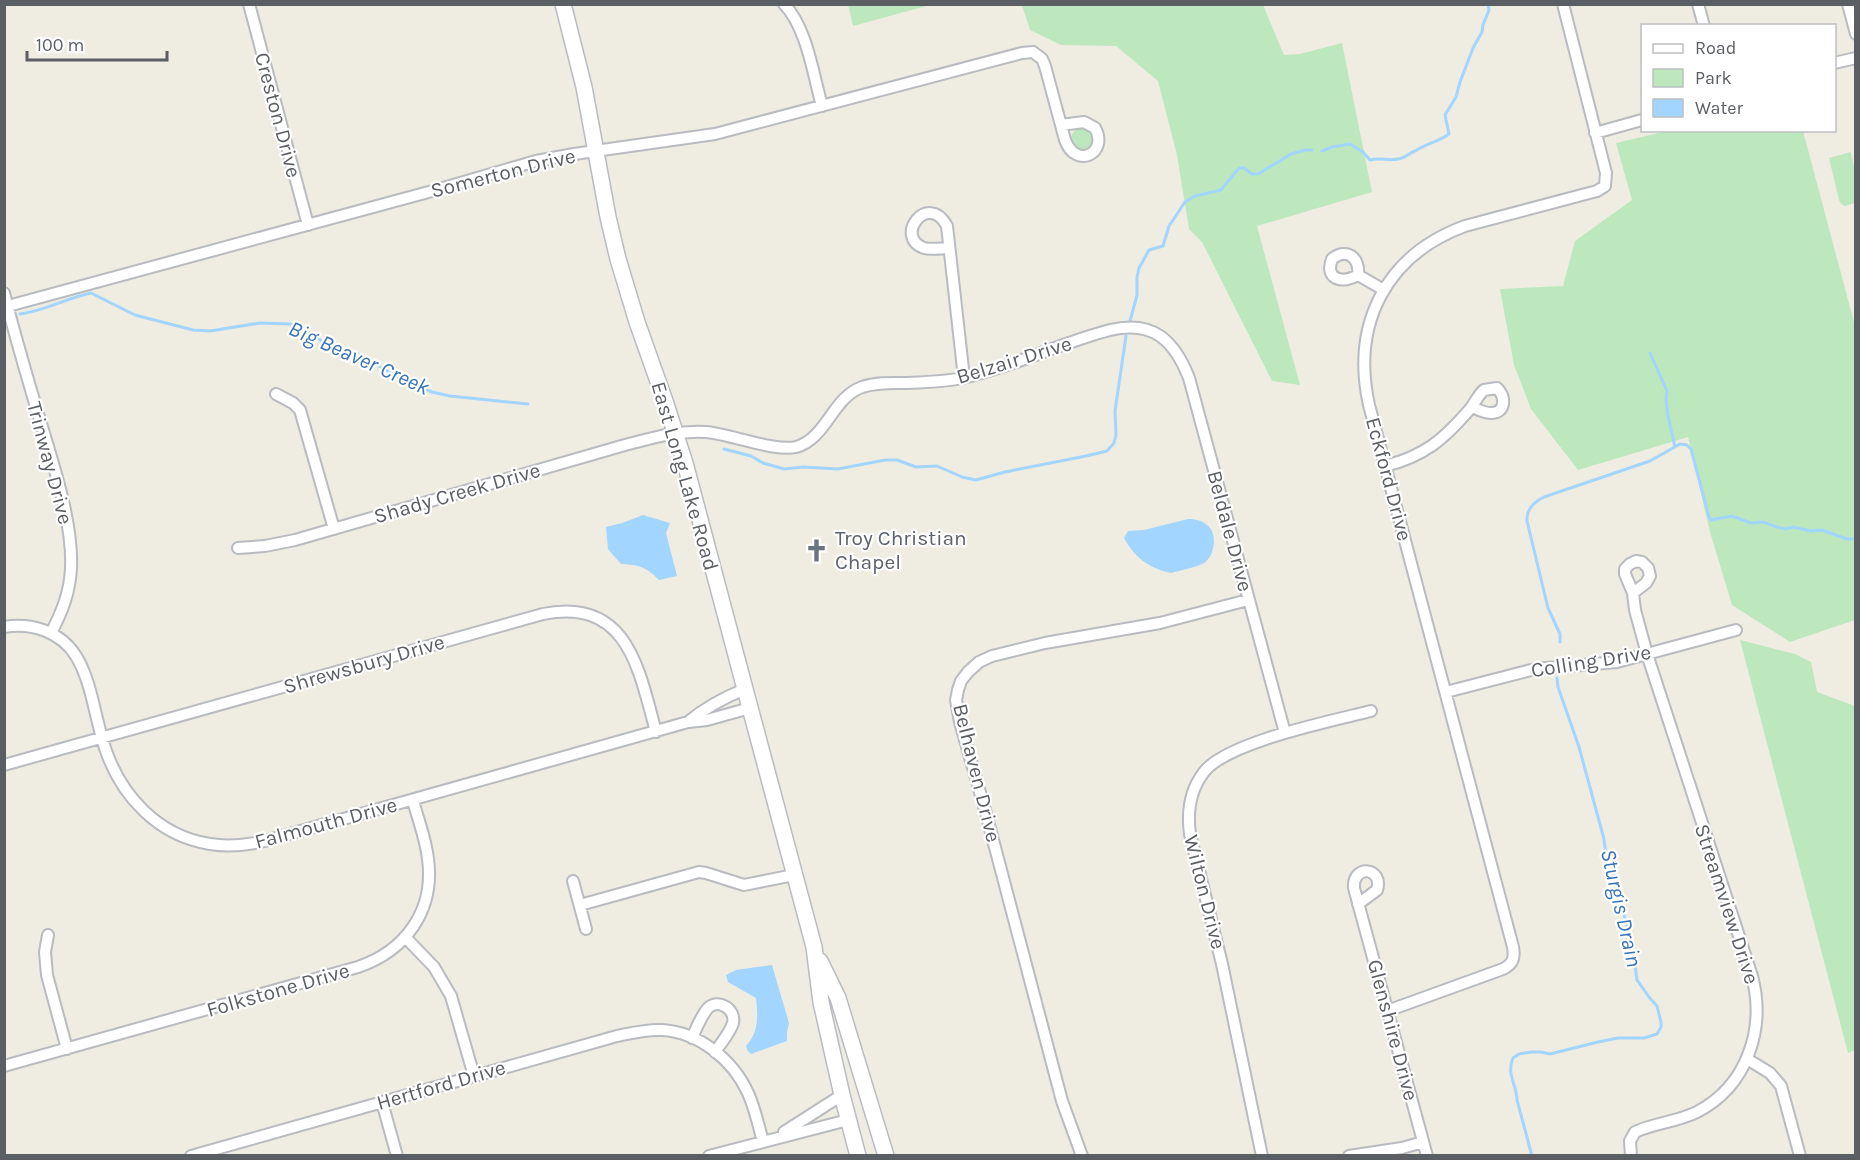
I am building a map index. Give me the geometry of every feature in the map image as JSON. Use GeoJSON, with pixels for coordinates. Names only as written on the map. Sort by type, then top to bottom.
{"type":"FeatureCollection","features":[{"type":"Feature","properties":{"kind":"main road","name":"East Long Lake Road"},"geometry":{"type":"LineString","coordinates":[[563,4],[584,87],[618,259],[675,433],[745,689],[814,947],[820,1002],[858,1155]]}},
{"type":"Feature","properties":{"kind":"main road","name":"East Long Lake Road"},"geometry":{"type":"LineString","coordinates":[[814,947],[838,998],[886,1155]]}},
{"type":"Feature","properties":{"kind":"main road"},"geometry":{"type":"LineString","coordinates":[[833,1056],[839,1051],[848,1053],[868,1117],[873,1125],[878,1125]]}},
{"type":"Feature","properties":{"kind":"street","name":"Creston Drive"},"geometry":{"type":"LineString","coordinates":[[249,4],[308,225]]}},
{"type":"Feature","properties":{"kind":"street"},"geometry":{"type":"LineString","coordinates":[[784,4],[801,30],[822,106]]}},
{"type":"Feature","properties":{"kind":"street","name":"Eckford Drive"},"geometry":{"type":"LineString","coordinates":[[1387,1011],[1503,969],[1510,964],[1514,956],[1366,389],[1363,362],[1369,325],[1384,290],[1398,270],[1415,254],[1450,231],[1600,190],[1605,186],[1607,177],[1563,4]]}},
{"type":"Feature","properties":{"kind":"street"},"geometry":{"type":"LineString","coordinates":[[1698,4],[1703,24]]}},
{"type":"Feature","properties":{"kind":"street"},"geometry":{"type":"LineString","coordinates":[[1848,4],[1856,34]]}},
{"type":"Feature","properties":{"kind":"street","name":"Somerton Drive"},"geometry":{"type":"LineString","coordinates":[[8,306],[536,161],[715,134],[1022,53],[1037,54],[1042,59],[1061,125]]}},
{"type":"Feature","properties":{"kind":"street"},"geometry":{"type":"LineString","coordinates":[[1836,63],[1856,58]]}},
{"type":"Feature","properties":{"kind":"street"},"geometry":{"type":"LineString","coordinates":[[1595,133],[1641,120]]}},
{"type":"Feature","properties":{"kind":"street"},"geometry":{"type":"LineString","coordinates":[[948,248],[964,378]]}},
{"type":"Feature","properties":{"kind":"street"},"geometry":{"type":"LineString","coordinates":[[1358,275],[1384,290]]}},
{"type":"Feature","properties":{"kind":"street","name":"Trinway Drive"},"geometry":{"type":"LineString","coordinates":[[4,293],[54,468],[70,545],[71,567],[68,591],[62,611],[51,633]]}},
{"type":"Feature","properties":{"kind":"street","name":"Belzair Drive"},"geometry":{"type":"LineString","coordinates":[[675,433],[688,431],[717,434],[771,446],[792,448],[804,444],[814,436],[842,400],[861,388],[883,383],[929,382],[964,378],[1117,329],[1143,329],[1160,335]]}},
{"type":"Feature","properties":{"kind":"street","name":"Beldale Drive"},"geometry":{"type":"LineString","coordinates":[[1160,335],[1180,356],[1189,378],[1285,734]]}},
{"type":"Feature","properties":{"kind":"street"},"geometry":{"type":"LineString","coordinates":[[276,394],[293,403],[300,410],[334,529]]}},
{"type":"Feature","properties":{"kind":"street"},"geometry":{"type":"LineString","coordinates":[[1386,466],[1418,455],[1436,444],[1472,407]]}},
{"type":"Feature","properties":{"kind":"street","name":"Shady Creek Drive"},"geometry":{"type":"LineString","coordinates":[[238,548],[282,543],[625,445],[675,433]]}},
{"type":"Feature","properties":{"kind":"street","name":"Streamview Drive"},"geometry":{"type":"LineString","coordinates":[[1632,1155],[1630,1141],[1635,1132],[1684,1118],[1708,1105],[1733,1082],[1747,1059],[1757,1022],[1755,987],[1647,654],[1635,610],[1633,593]]}},
{"type":"Feature","properties":{"kind":"street","name":"Belhaven Drive"},"geometry":{"type":"LineString","coordinates":[[1082,1155],[1062,1101],[960,722],[958,690],[968,672],[979,662],[992,656],[1045,643],[1160,623],[1248,600]]}},
{"type":"Feature","properties":{"kind":"street","name":"Shrewsbury Drive"},"geometry":{"type":"LineString","coordinates":[[4,765],[543,614],[565,611],[584,614],[598,620],[613,628],[623,639],[638,668],[656,732]]}},
{"type":"Feature","properties":{"kind":"street","name":"Falmouth Drive"},"geometry":{"type":"LineString","coordinates":[[4,627],[23,625],[41,629],[51,633],[71,649],[79,662],[102,738],[117,778],[125,790],[139,807],[165,828],[211,844],[232,845],[265,841],[688,722],[707,720],[750,708]]}},
{"type":"Feature","properties":{"kind":"street","name":"Colling Drive"},"geometry":{"type":"LineString","coordinates":[[1446,692],[1535,669],[1602,664],[1736,630]]}},
{"type":"Feature","properties":{"kind":"street","name":"Falmouth Drive"},"geometry":{"type":"LineString","coordinates":[[688,722],[705,708],[745,689]]}},
{"type":"Feature","properties":{"kind":"street","name":"Wilton Drive"},"geometry":{"type":"LineString","coordinates":[[1262,1155],[1222,964],[1193,848],[1188,821],[1191,795],[1210,765],[1233,751],[1285,734],[1371,711]]}},
{"type":"Feature","properties":{"kind":"street","name":"Folkstone Drive"},"geometry":{"type":"LineString","coordinates":[[4,1066],[358,967],[381,957],[406,938],[420,916],[429,885],[427,850],[412,800]]}},
{"type":"Feature","properties":{"kind":"street"},"geometry":{"type":"LineString","coordinates":[[580,905],[699,872],[744,885],[794,874]]}},
{"type":"Feature","properties":{"kind":"street"},"geometry":{"type":"LineString","coordinates":[[573,881],[586,929]]}},
{"type":"Feature","properties":{"kind":"street","name":"Glenshire Drive"},"geometry":{"type":"LineString","coordinates":[[1358,904],[1427,1155]]}},
{"type":"Feature","properties":{"kind":"street"},"geometry":{"type":"LineString","coordinates":[[48,935],[45,952],[46,975],[67,1049]]}},
{"type":"Feature","properties":{"kind":"street"},"geometry":{"type":"LineString","coordinates":[[406,938],[434,967],[452,996],[474,1076]]}},
{"type":"Feature","properties":{"kind":"street"},"geometry":{"type":"LineString","coordinates":[[692,1038],[708,1008],[716,1004],[725,1006],[731,1012],[733,1023],[715,1052]]}},
{"type":"Feature","properties":{"kind":"street","name":"Hertford Drive"},"geometry":{"type":"LineString","coordinates":[[191,1155],[633,1032],[662,1030],[674,1031],[692,1038],[715,1052],[729,1065],[744,1084],[768,1140]]}},
{"type":"Feature","properties":{"kind":"street"},"geometry":{"type":"LineString","coordinates":[[1747,1059],[1770,1073],[1781,1086],[1800,1155]]}},
{"type":"Feature","properties":{"kind":"street"},"geometry":{"type":"LineString","coordinates":[[768,1140],[798,1125],[842,1095]]}},
{"type":"Feature","properties":{"kind":"street"},"geometry":{"type":"LineString","coordinates":[[382,1102],[397,1155]]}},
{"type":"Feature","properties":{"kind":"street"},"geometry":{"type":"LineString","coordinates":[[709,1155],[848,1120]]}},
{"type":"Feature","properties":{"kind":"street"},"geometry":{"type":"LineString","coordinates":[[1349,1155],[1402,1148],[1423,1142]]}},
{"type":"Feature","properties":{"kind":"green space"},"geometry":{"type":"Polygon","coordinates":[[[848,4],[930,4],[930,5],[853,26],[848,4]]]}},
{"type":"Feature","properties":{"kind":"green space"},"geometry":{"type":"Polygon","coordinates":[[[1022,5],[1263,5],[1284,55],[1300,54],[1342,43],[1372,192],[1257,226],[1300,385],[1272,381],[1202,242],[1189,229],[1177,155],[1158,81],[1116,46],[1061,45],[1030,30],[1022,5]]]}},
{"type":"Feature","properties":{"kind":"green space"},"geometry":{"type":"Polygon","coordinates":[[[1082,128],[1090,131],[1093,139],[1090,147],[1082,150],[1074,147],[1071,139],[1074,131],[1082,128]]]}},
{"type":"Feature","properties":{"kind":"green space"},"geometry":{"type":"Polygon","coordinates":[[[1663,132],[1803,132],[1855,326],[1855,620],[1790,642],[1732,605],[1710,532],[1688,437],[1578,470],[1531,409],[1514,365],[1500,289],[1563,286],[1575,241],[1632,200],[1616,143],[1663,132]]]}},
{"type":"Feature","properties":{"kind":"green space"},"geometry":{"type":"Polygon","coordinates":[[[1851,152],[1855,173],[1855,203],[1845,206],[1839,200],[1829,158],[1851,152]]]}},
{"type":"Feature","properties":{"kind":"green space"},"geometry":{"type":"Polygon","coordinates":[[[1740,640],[1795,654],[1811,662],[1817,692],[1855,706],[1855,1050],[1848,1053],[1740,640]]]}},
{"type":"Feature","properties":{"kind":"water"},"geometry":{"type":"Polygon","coordinates":[[[643,515],[670,523],[666,533],[677,576],[659,580],[642,568],[621,564],[608,549],[606,527],[643,515]]]}},
{"type":"Feature","properties":{"kind":"water"},"geometry":{"type":"Polygon","coordinates":[[[1188,519],[1206,524],[1213,536],[1210,556],[1204,563],[1192,568],[1171,573],[1156,568],[1138,557],[1124,538],[1128,531],[1144,530],[1188,519]]]}},
{"type":"Feature","properties":{"kind":"water"},"geometry":{"type":"Polygon","coordinates":[[[772,965],[789,1023],[787,1041],[751,1054],[746,1046],[755,1029],[756,998],[728,982],[726,975],[736,970],[772,965]]]}},
{"type":"Feature","properties":{"kind":"waterway","name":"Big Beaver Creek"},"geometry":{"type":"LineString","coordinates":[[1322,151],[1350,144],[1363,152],[1370,160],[1403,158],[1449,134],[1445,115],[1456,97],[1473,48],[1482,32],[1489,10],[1488,4]]}},
{"type":"Feature","properties":{"kind":"waterway","name":"Big Beaver Creek"},"geometry":{"type":"LineString","coordinates":[[1130,321],[1137,295],[1139,268],[1149,250],[1163,246],[1169,226],[1185,202],[1195,196],[1221,190],[1239,168],[1244,168],[1252,174],[1258,174],[1291,154],[1312,150]]}},
{"type":"Feature","properties":{"kind":"waterway","name":"Big Beaver Creek"},"geometry":{"type":"LineString","coordinates":[[20,314],[91,293],[135,315],[193,330],[210,331],[260,323],[290,324],[309,332],[329,346],[358,354],[403,380],[432,392],[528,404]]}},
{"type":"Feature","properties":{"kind":"waterway","name":"Big Beaver Creek"},"geometry":{"type":"LineString","coordinates":[[724,449],[751,456],[763,463],[784,469],[803,467],[838,469],[885,460],[897,460],[916,467],[937,466],[962,477],[976,480],[1107,451],[1114,443],[1116,435],[1115,411],[1126,336]]}},
{"type":"Feature","properties":{"kind":"waterway"},"geometry":{"type":"LineString","coordinates":[[1650,353],[1667,391],[1668,416],[1675,447]]}},
{"type":"Feature","properties":{"kind":"waterway","name":"Sturgis Drain"},"geometry":{"type":"LineString","coordinates":[[1560,642],[1560,634],[1548,608],[1527,521],[1529,509],[1544,497],[1650,461],[1680,444],[1687,445],[1691,449],[1711,520],[1732,516],[1751,523],[1763,522],[1786,529],[1793,527],[1811,531],[1822,530],[1847,539],[1856,539]]}},
{"type":"Feature","properties":{"kind":"waterway","name":"Sturgis Drain"},"geometry":{"type":"LineString","coordinates":[[1532,1156],[1511,1074],[1513,1058],[1519,1054],[1531,1052],[1550,1054],[1618,1038],[1644,1038],[1657,1034],[1661,1027],[1657,1006],[1637,980],[1630,948],[1630,936],[1613,870],[1557,678]]}},
{"type":"Feature","properties":{"kind":"place","name":"Troy Christian Chapel"},"geometry":{"type":"Point","coordinates":[817,550]}}]}
